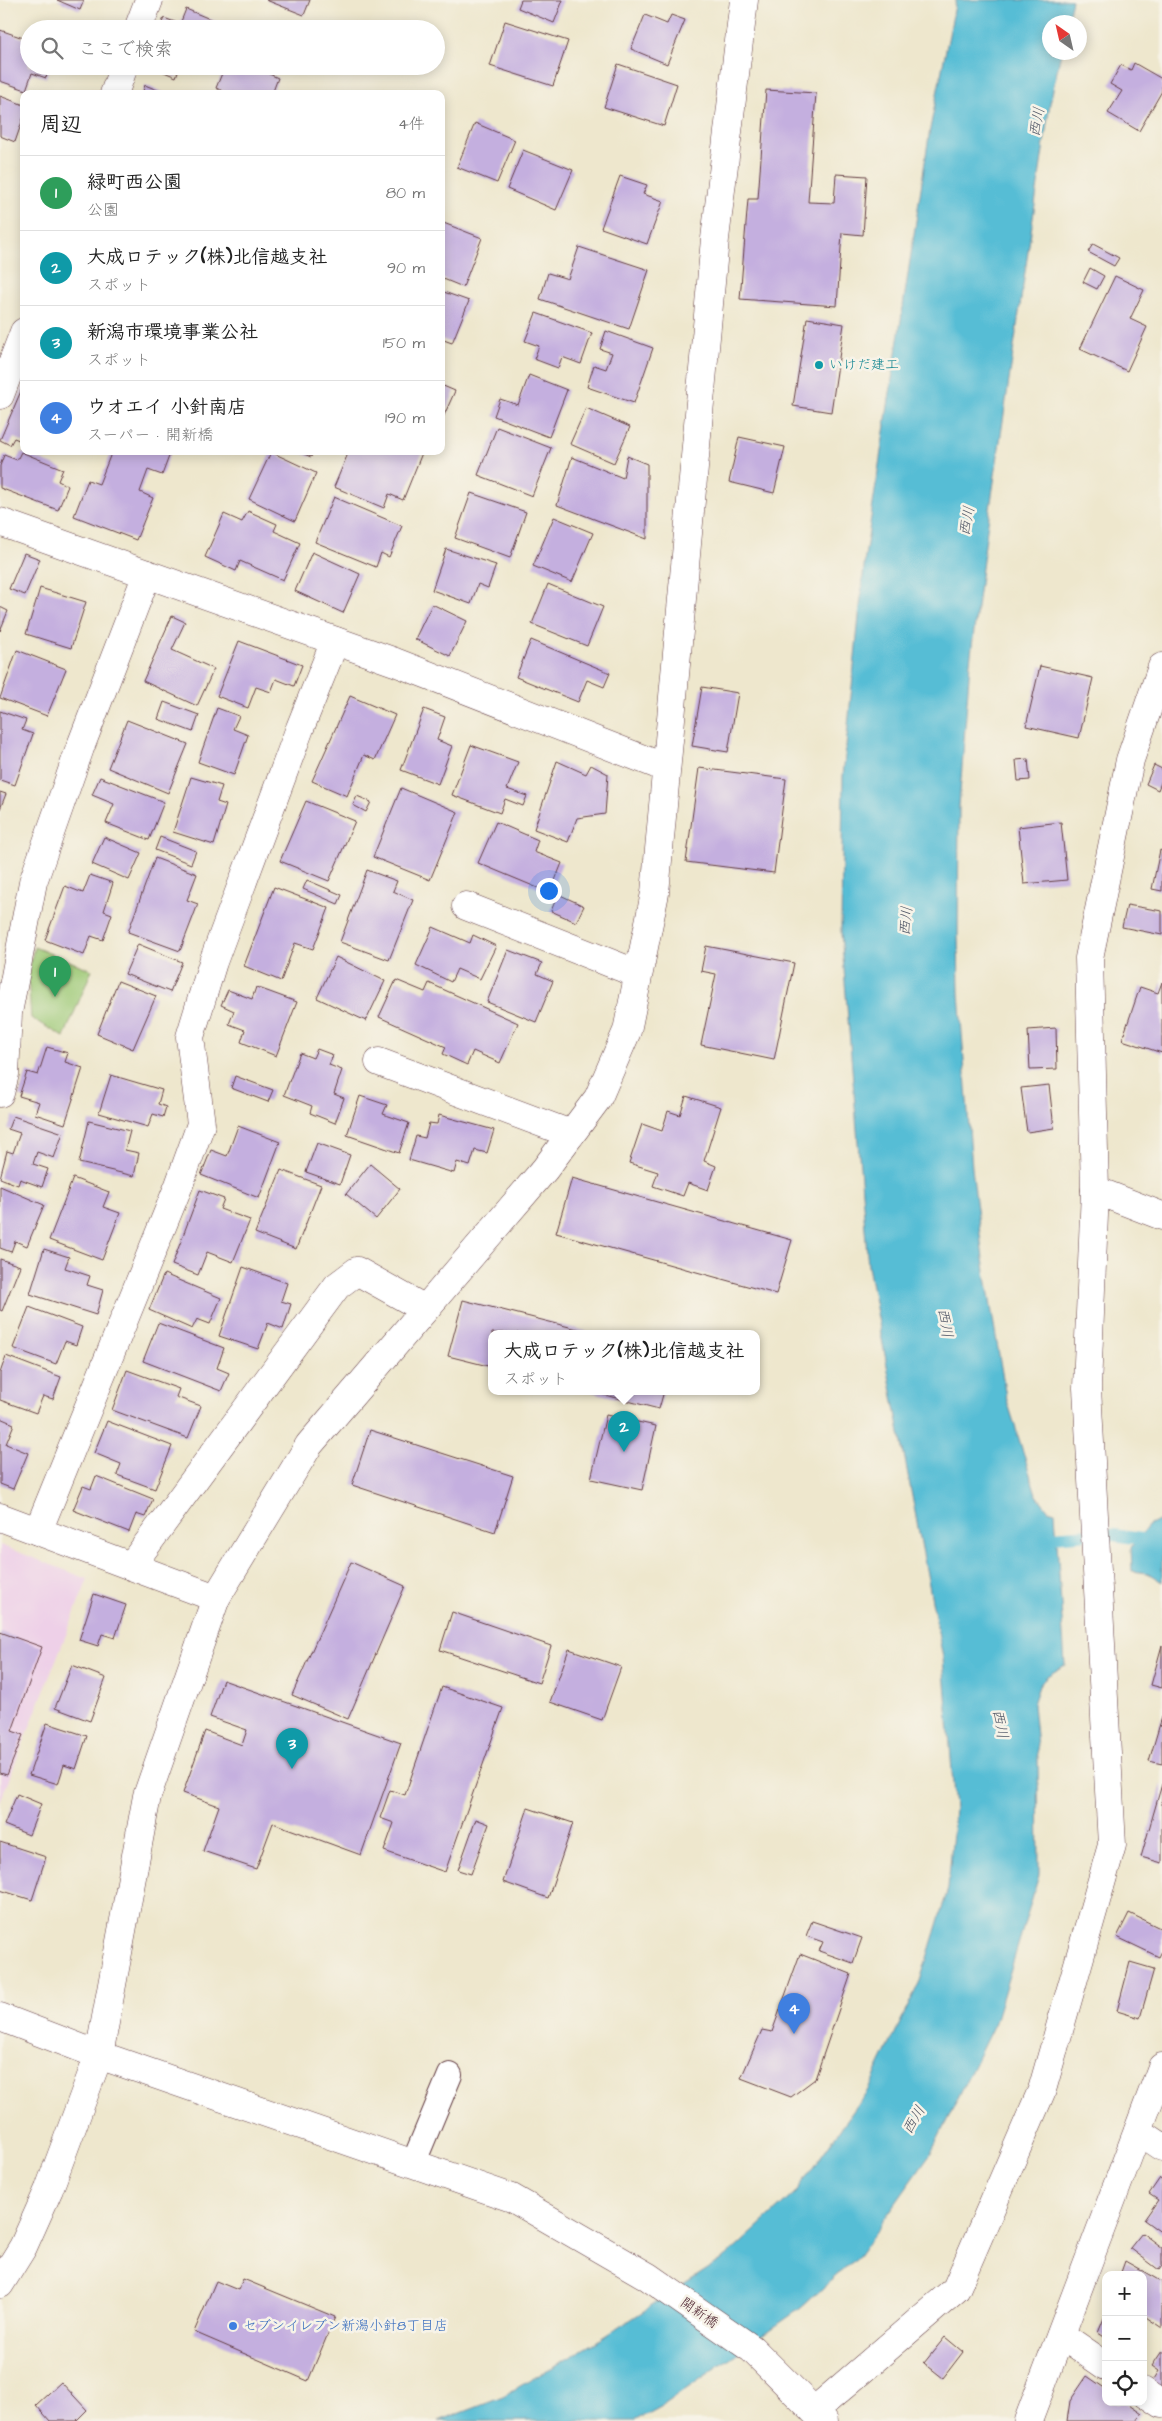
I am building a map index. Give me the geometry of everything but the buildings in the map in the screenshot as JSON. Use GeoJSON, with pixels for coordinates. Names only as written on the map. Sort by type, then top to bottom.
{"type":"FeatureCollection","features":[{"type":"Feature","properties":{"kind":"street"},"geometry":{"type":"LineString","coordinates":[[141,20],[149,0]]}},
{"type":"Feature","properties":{"kind":"street"},"geometry":{"type":"LineString","coordinates":[[0,2284],[23,2247],[49,2189],[99,2055],[148,1796],[216,1598],[309,1445],[545,1169],[598,1098],[627,1031],[655,893],[715,239],[744,0]]}},
{"type":"Feature","properties":{"kind":"street"},"geometry":{"type":"LineString","coordinates":[[115,90],[121,75]]}},
{"type":"Feature","properties":{"kind":"street"},"geometry":{"type":"LineString","coordinates":[[0,395],[20,342]]}},
{"type":"Feature","properties":{"kind":"street"},"geometry":{"type":"LineString","coordinates":[[0,522],[395,662],[666,768]]}},
{"type":"Feature","properties":{"kind":"street"},"geometry":{"type":"LineString","coordinates":[[0,1093],[6,1074],[8,1013],[33,882],[80,748],[147,574]]}},
{"type":"Feature","properties":{"kind":"street"},"geometry":{"type":"LineString","coordinates":[[38,1531],[179,1185],[201,1124],[190,1037],[212,962],[300,728],[335,641]]}},
{"type":"Feature","properties":{"kind":"street"},"geometry":{"type":"LineString","coordinates":[[819,2416],[956,2289],[1042,2090],[1112,1845],[1087,1388],[1095,1190],[1089,958],[1130,760],[1162,667]]}},
{"type":"Feature","properties":{"kind":"street"},"geometry":{"type":"LineString","coordinates":[[466,906],[638,974]]}},
{"type":"Feature","properties":{"kind":"street"},"geometry":{"type":"LineString","coordinates":[[379,1062],[571,1134]]}},
{"type":"Feature","properties":{"kind":"street"},"geometry":{"type":"LineString","coordinates":[[1095,1190],[1162,1216]]}},
{"type":"Feature","properties":{"kind":"street"},"geometry":{"type":"LineString","coordinates":[[131,1566],[336,1286],[357,1272],[425,1309]]}},
{"type":"Feature","properties":{"kind":"street"},"geometry":{"type":"LineString","coordinates":[[0,1517],[216,1598]]}},
{"type":"Feature","properties":{"kind":"street","name":"開新橋"},"geometry":{"type":"LineString","coordinates":[[0,2018],[99,2055],[512,2198],[647,2276],[752,2349],[819,2416]]}},
{"type":"Feature","properties":{"kind":"street"},"geometry":{"type":"LineString","coordinates":[[1028,2421],[1162,2067]]}},
{"type":"Feature","properties":{"kind":"street"},"geometry":{"type":"LineString","coordinates":[[1138,2131],[1162,2147]]}},
{"type":"Feature","properties":{"kind":"street"},"geometry":{"type":"LineString","coordinates":[[1061,2335],[1102,2363]]}},
{"type":"Feature","properties":{"kind":"street"},"geometry":{"type":"LineString","coordinates":[[1147,2394],[1162,2404]]}},
{"type":"Feature","properties":{"kind":"lane"},"geometry":{"type":"LineString","coordinates":[[413,2164],[450,2075]]}},
{"type":"Feature","properties":{"kind":"shaded area"},"geometry":{"type":"Polygon","coordinates":[[[0,1545],[88,1579],[0,1802],[0,1545]]]}},
{"type":"Feature","properties":{"kind":"green space"},"geometry":{"type":"Polygon","coordinates":[[[34,947],[92,970],[64,1037],[31,1018],[28,975],[34,947]]]}},
{"type":"Feature","properties":{"kind":"water","name":"西川"},"geometry":{"type":"Polygon","coordinates":[[[956,0],[1072,0],[1069,15],[1042,15],[1042,60],[1059,60],[1050,103],[987,529],[970,662],[959,806],[959,993],[972,1168],[983,1259],[1006,1397],[1036,1494],[1048,1510],[1055,1512],[1065,1665],[1047,1676],[1039,1686],[1033,1704],[1038,1758],[1039,1875],[995,2022],[930,2155],[858,2256],[801,2308],[665,2404],[634,2421],[438,2421],[503,2396],[598,2341],[726,2257],[795,2193],[868,2090],[920,1981],[948,1889],[955,1809],[943,1658],[868,1266],[841,932],[843,776],[865,557],[930,129],[956,0]]]}},
{"type":"Feature","properties":{"kind":"water"},"geometry":{"type":"Polygon","coordinates":[[[1162,1520],[1162,1582],[1148,1573],[1132,1571],[1131,1547],[1148,1526],[1162,1520]]]}},
{"type":"Feature","properties":{"kind":"waterway"},"geometry":{"type":"LineString","coordinates":[[1041,1538],[1100,1533],[1162,1542]]}},
{"type":"Feature","properties":{"kind":"place","name":"いけだ建工"},"geometry":{"type":"Point","coordinates":[819,365]}},
{"type":"Feature","properties":{"kind":"place","name":"緑町西公園"},"geometry":{"type":"Point","coordinates":[55,997]}},
{"type":"Feature","properties":{"kind":"place","name":"大成ロテック(株)北信越支社"},"geometry":{"type":"Point","coordinates":[624,1452]}},
{"type":"Feature","properties":{"kind":"place","name":"新潟市環境事業公社"},"geometry":{"type":"Point","coordinates":[292,1769]}},
{"type":"Feature","properties":{"kind":"place","name":"ウオエイ 小針南店"},"geometry":{"type":"Point","coordinates":[794,2034]}},
{"type":"Feature","properties":{"kind":"place","name":"セブンイレブン新潟小針8丁目店"},"geometry":{"type":"Point","coordinates":[233,2326]}}]}
